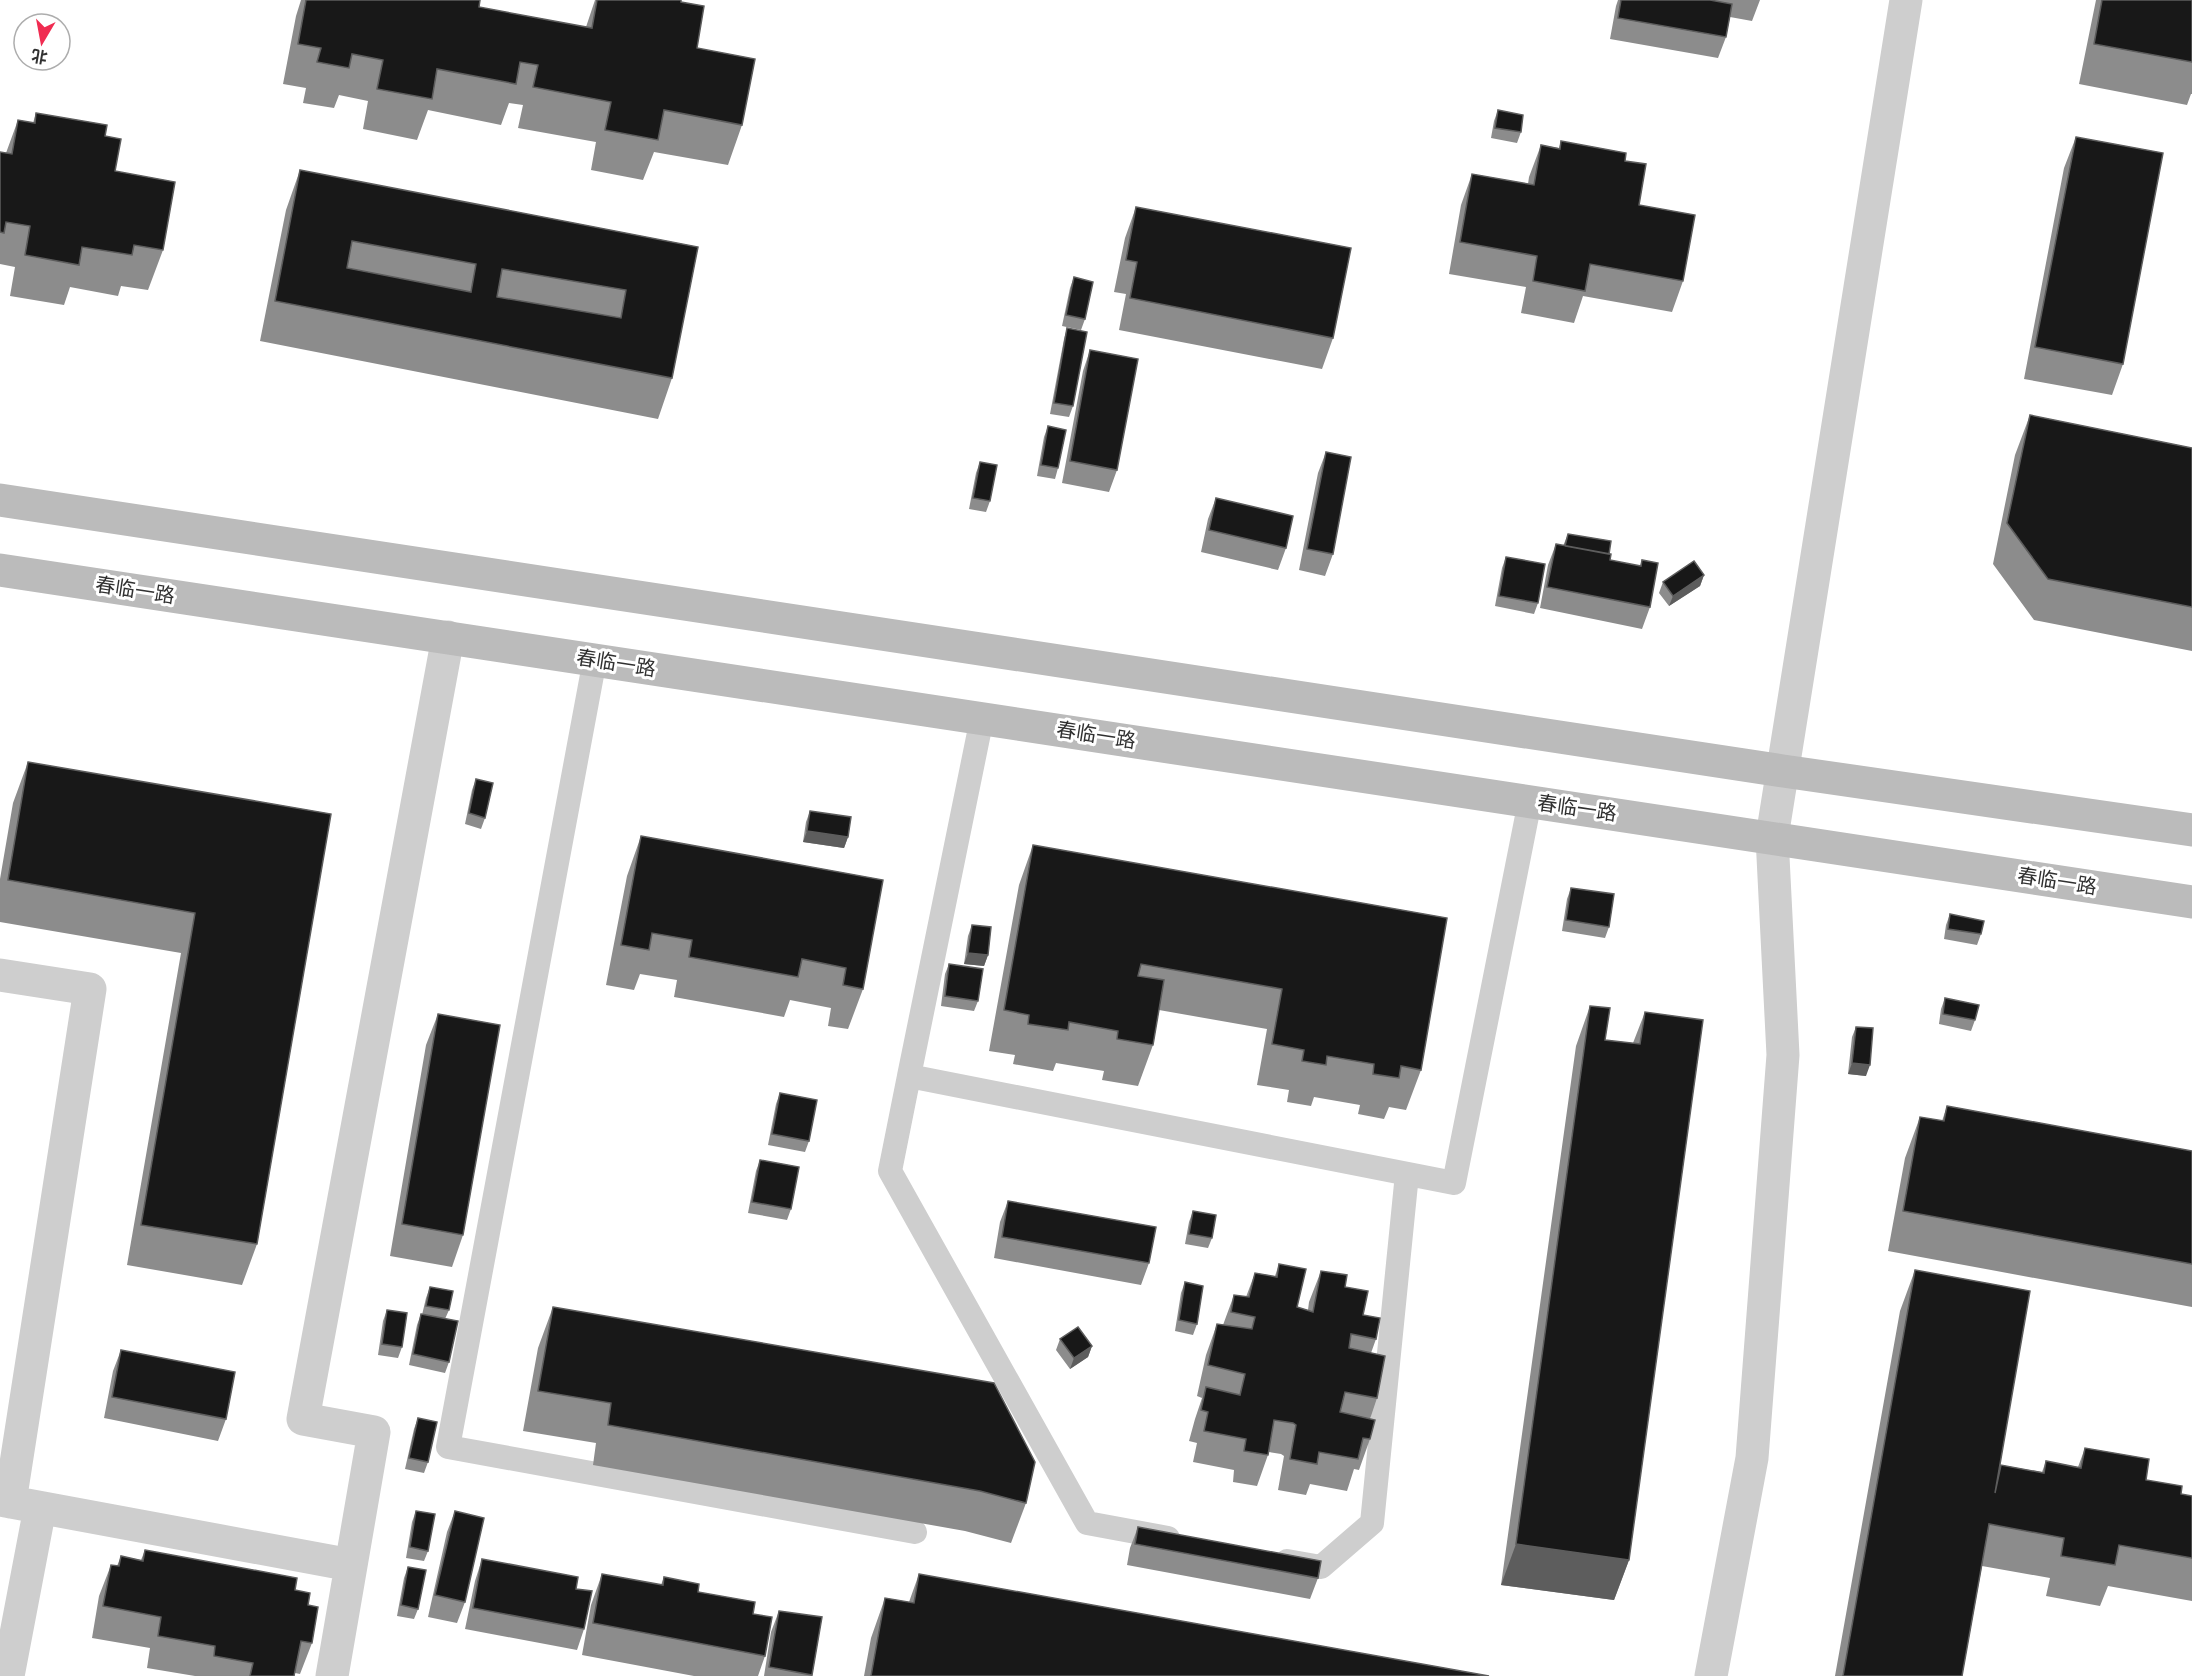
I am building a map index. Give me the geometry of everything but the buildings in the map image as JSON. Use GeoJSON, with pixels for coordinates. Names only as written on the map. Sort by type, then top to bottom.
{"type":"FeatureCollection","features":[{"type":"Feature","properties":{"kind":"main road"},"geometry":{"type":"LineString","coordinates":[[0,500],[1783,771],[2192,830]]}},
{"type":"Feature","properties":{"kind":"main road","name":"春临一路"},"geometry":{"type":"LineString","coordinates":[[0,570],[2192,902]]}},
{"type":"Feature","properties":{"kind":"street"},"geometry":{"type":"LineString","coordinates":[[1712,1676],[1752,1458],[1783,1055],[1772,837],[1906,0]]}},
{"type":"Feature","properties":{"kind":"street"},"geometry":{"type":"LineString","coordinates":[[332,1676],[374,1432],[303,1419],[448,637]]}},
{"type":"Feature","properties":{"kind":"street"},"geometry":{"type":"LineString","coordinates":[[0,975],[90,989],[17,1503],[8,1676]]}},
{"type":"Feature","properties":{"kind":"street"},"geometry":{"type":"LineString","coordinates":[[17,1503],[351,1565]]}},
{"type":"Feature","properties":{"kind":"lane"},"geometry":{"type":"LineString","coordinates":[[595,659],[448,1447],[915,1532]]}},
{"type":"Feature","properties":{"kind":"lane"},"geometry":{"type":"LineString","coordinates":[[982,718],[890,1171],[1087,1523],[1192,1543]]}},
{"type":"Feature","properties":{"kind":"lane"},"geometry":{"type":"LineString","coordinates":[[909,1077],[1454,1184],[1530,801]]}},
{"type":"Feature","properties":{"kind":"lane"},"geometry":{"type":"LineString","coordinates":[[1262,1556],[1320,1567],[1372,1523],[1407,1174]]}}]}
